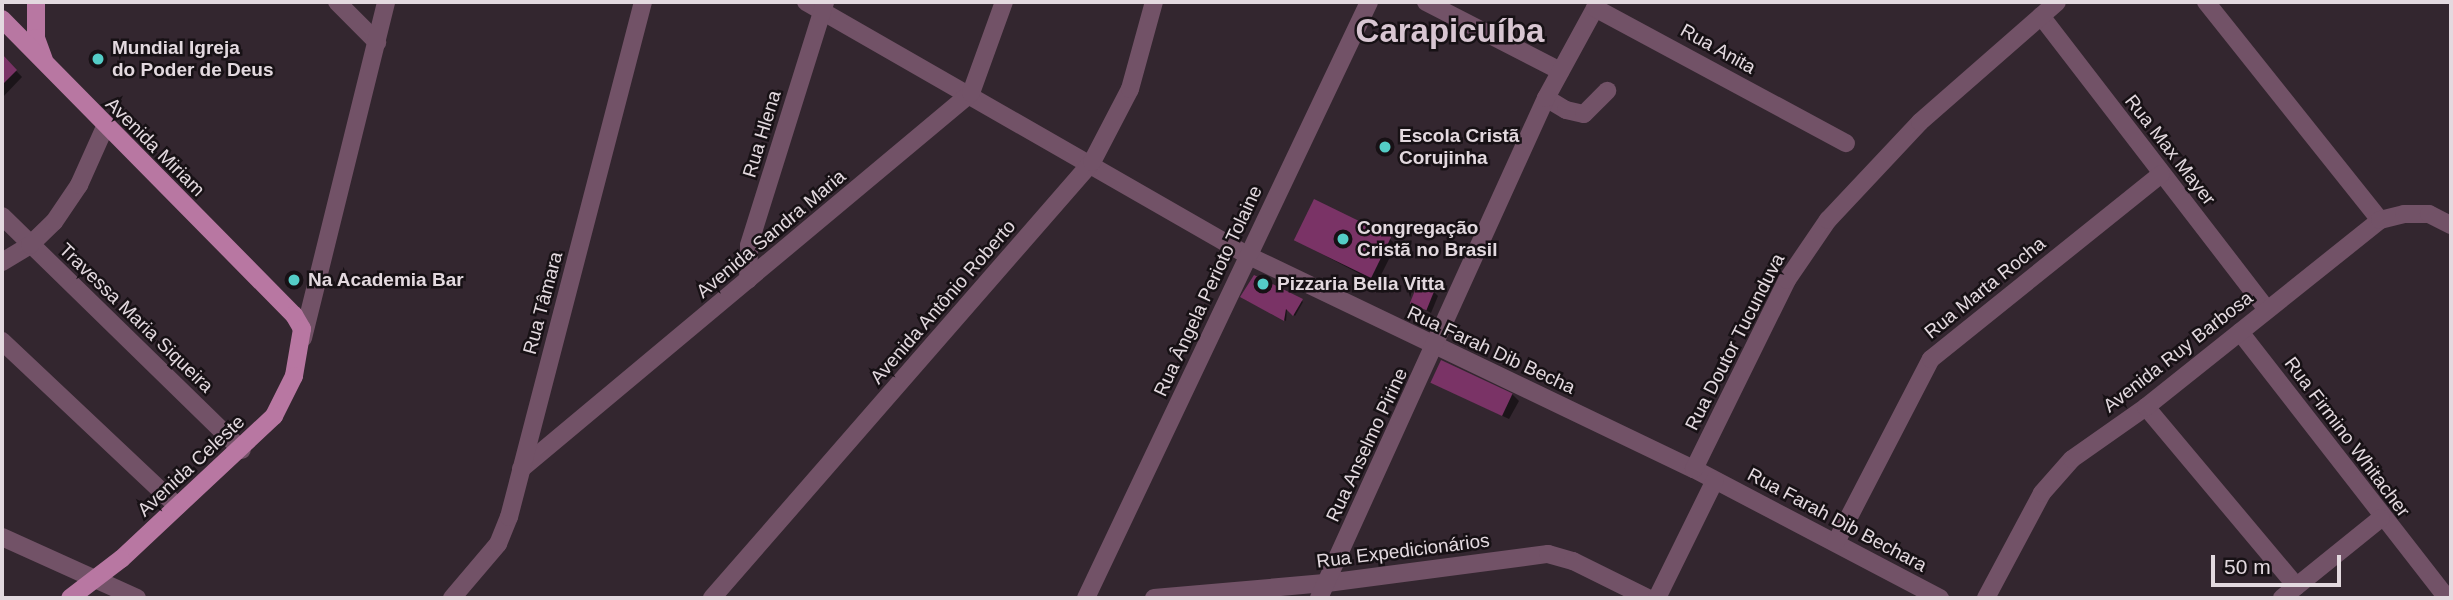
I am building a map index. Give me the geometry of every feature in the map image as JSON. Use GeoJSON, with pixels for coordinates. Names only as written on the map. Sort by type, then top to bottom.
{"type":"FeatureCollection","features":[{"type":"Feature","properties":{"kind":"main road"},"geometry":{"type":"LineString","coordinates":[[36,2],[36,38],[45,63]]}},
{"type":"Feature","properties":{"kind":"main road","name":"Avenida Miriam"},"geometry":{"type":"LineString","coordinates":[[2,19],[105,127],[280,302]]}},
{"type":"Feature","properties":{"kind":"main road"},"geometry":{"type":"LineString","coordinates":[[280,302],[299,321],[303,338]]}},
{"type":"Feature","properties":{"kind":"main road","name":"Avenida Celeste"},"geometry":{"type":"LineString","coordinates":[[70,598],[97,579],[242,450],[283,402],[303,338]]}},
{"type":"Feature","properties":{"kind":"street"},"geometry":{"type":"LineString","coordinates":[[337,2],[376,42]]}},
{"type":"Feature","properties":{"kind":"street","name":"Avenida Celeste"},"geometry":{"type":"LineString","coordinates":[[303,338],[386,2]]}},
{"type":"Feature","properties":{"kind":"street","name":"Rua Tâmara"},"geometry":{"type":"LineString","coordinates":[[452,598],[498,544],[521,469],[643,2]]}},
{"type":"Feature","properties":{"kind":"street","name":"Rua Farah Dib Becha"},"geometry":{"type":"LineString","coordinates":[[806,2],[823,6],[1250,256],[1434,348],[1715,480]]}},
{"type":"Feature","properties":{"kind":"street"},"geometry":{"type":"LineString","coordinates":[[971,93],[1004,2]]}},
{"type":"Feature","properties":{"kind":"street","name":"Avenida Antônio Roberto"},"geometry":{"type":"LineString","coordinates":[[712,598],[1092,162],[1130,89],[1154,2]]}},
{"type":"Feature","properties":{"kind":"street","name":"Rua Ângela Perioto Tolaine"},"geometry":{"type":"LineString","coordinates":[[1086,598],[1369,2]]}},
{"type":"Feature","properties":{"kind":"street"},"geometry":{"type":"LineString","coordinates":[[1426,2],[1560,71]]}},
{"type":"Feature","properties":{"kind":"street","name":"Rua Doutor Tucunduva"},"geometry":{"type":"LineString","coordinates":[[1694,469],[1787,280],[1828,220],[1920,122],[2057,2]]}},
{"type":"Feature","properties":{"kind":"street"},"geometry":{"type":"LineString","coordinates":[[2206,2],[2380,220]]}},
{"type":"Feature","properties":{"kind":"street","name":"Rua Hlena"},"geometry":{"type":"LineString","coordinates":[[748,280],[749,245],[823,6]]}},
{"type":"Feature","properties":{"kind":"street","name":"Rua Anita"},"geometry":{"type":"LineString","coordinates":[[1560,71],[1595,8],[1846,143]]}},
{"type":"Feature","properties":{"kind":"street","name":"Rua Max Mayer"},"geometry":{"type":"LineString","coordinates":[[2040,16],[2267,309]]}},
{"type":"Feature","properties":{"kind":"street","name":"Rua Anselmo Pirine"},"geometry":{"type":"LineString","coordinates":[[1323,591],[1560,71]]}},
{"type":"Feature","properties":{"kind":"street"},"geometry":{"type":"LineString","coordinates":[[1546,97],[1566,110],[1584,114],[1607,91]]}},
{"type":"Feature","properties":{"kind":"street","name":"Avenida Sandra Maria"},"geometry":{"type":"LineString","coordinates":[[521,469],[971,93]]}},
{"type":"Feature","properties":{"kind":"street"},"geometry":{"type":"LineString","coordinates":[[2,262],[30,245],[69,202],[105,127]]}},
{"type":"Feature","properties":{"kind":"street","name":"Rua Marta Rocha"},"geometry":{"type":"LineString","coordinates":[[1836,542],[1931,359],[2161,174]]}},
{"type":"Feature","properties":{"kind":"street","name":"Avenida Ruy Barbosa"},"geometry":{"type":"LineString","coordinates":[[1986,598],[2057,473],[2146,407],[2380,220],[2404,214],[2429,214],[2451,225]]}},
{"type":"Feature","properties":{"kind":"street","name":"Travessa Maria Siqueira"},"geometry":{"type":"LineString","coordinates":[[2,216],[242,450]]}},
{"type":"Feature","properties":{"kind":"street"},"geometry":{"type":"LineString","coordinates":[[280,302],[299,301],[316,278]]}},
{"type":"Feature","properties":{"kind":"street","name":"Rua Firmino Whitacher"},"geometry":{"type":"LineString","coordinates":[[2240,332],[2381,518],[2448,598]]}},
{"type":"Feature","properties":{"kind":"street"},"geometry":{"type":"LineString","coordinates":[[2,341],[177,506]]}},
{"type":"Feature","properties":{"kind":"street"},"geometry":{"type":"LineString","coordinates":[[2146,407],[2296,586]]}},
{"type":"Feature","properties":{"kind":"street"},"geometry":{"type":"LineString","coordinates":[[1657,598],[1715,480]]}},
{"type":"Feature","properties":{"kind":"street","name":"Rua Farah Dib Bechara"},"geometry":{"type":"LineString","coordinates":[[1715,480],[1940,598]]}},
{"type":"Feature","properties":{"kind":"street"},"geometry":{"type":"LineString","coordinates":[[2282,598],[2381,518]]}},
{"type":"Feature","properties":{"kind":"street"},"geometry":{"type":"LineString","coordinates":[[2,537],[136,598]]}},
{"type":"Feature","properties":{"kind":"street","name":"Rua Expedicionários"},"geometry":{"type":"LineString","coordinates":[[1154,598],[1323,591],[1548,554],[1573,561],[1648,598]]}},
{"type":"Feature","properties":{"kind":"building"},"geometry":{"type":"Polygon","coordinates":[[[2,54],[17,70],[2,85],[2,54]]]}},
{"type":"Feature","properties":{"kind":"building","name":"Congregação Cristã no Brasil"},"geometry":{"type":"Polygon","coordinates":[[[1314,199],[1391,237],[1371,278],[1294,240],[1314,199]]]}},
{"type":"Feature","properties":{"kind":"building"},"geometry":{"type":"Polygon","coordinates":[[[1254,275],[1303,299],[1293,316],[1286,309],[1284,321],[1240,297],[1254,275]]]}},
{"type":"Feature","properties":{"kind":"building"},"geometry":{"type":"Polygon","coordinates":[[[1418,283],[1435,290],[1426,310],[1410,303],[1418,283]]]}},
{"type":"Feature","properties":{"kind":"building"},"geometry":{"type":"Polygon","coordinates":[[[1441,360],[1513,393],[1502,416],[1430,383],[1441,360]]]}},
{"type":"Feature","properties":{"kind":"place","name":"Mundial Igreja do Poder de Deus"},"geometry":{"type":"Point","coordinates":[98,59]}},
{"type":"Feature","properties":{"kind":"place","name":"Escola Cristã Corujinha"},"geometry":{"type":"Point","coordinates":[1385,147]}},
{"type":"Feature","properties":{"kind":"place","name":"Congregação Cristã no Brasil"},"geometry":{"type":"Point","coordinates":[1343,239]}},
{"type":"Feature","properties":{"kind":"place","name":"Na Academia Bar"},"geometry":{"type":"Point","coordinates":[294,280]}},
{"type":"Feature","properties":{"kind":"place","name":"Pizzaria Bella Vitta"},"geometry":{"type":"Point","coordinates":[1263,284]}},
{"type":"Feature","properties":{"kind":"district","name":"Carapicuíba"},"geometry":{"type":"Point","coordinates":[1450,31]}}]}
